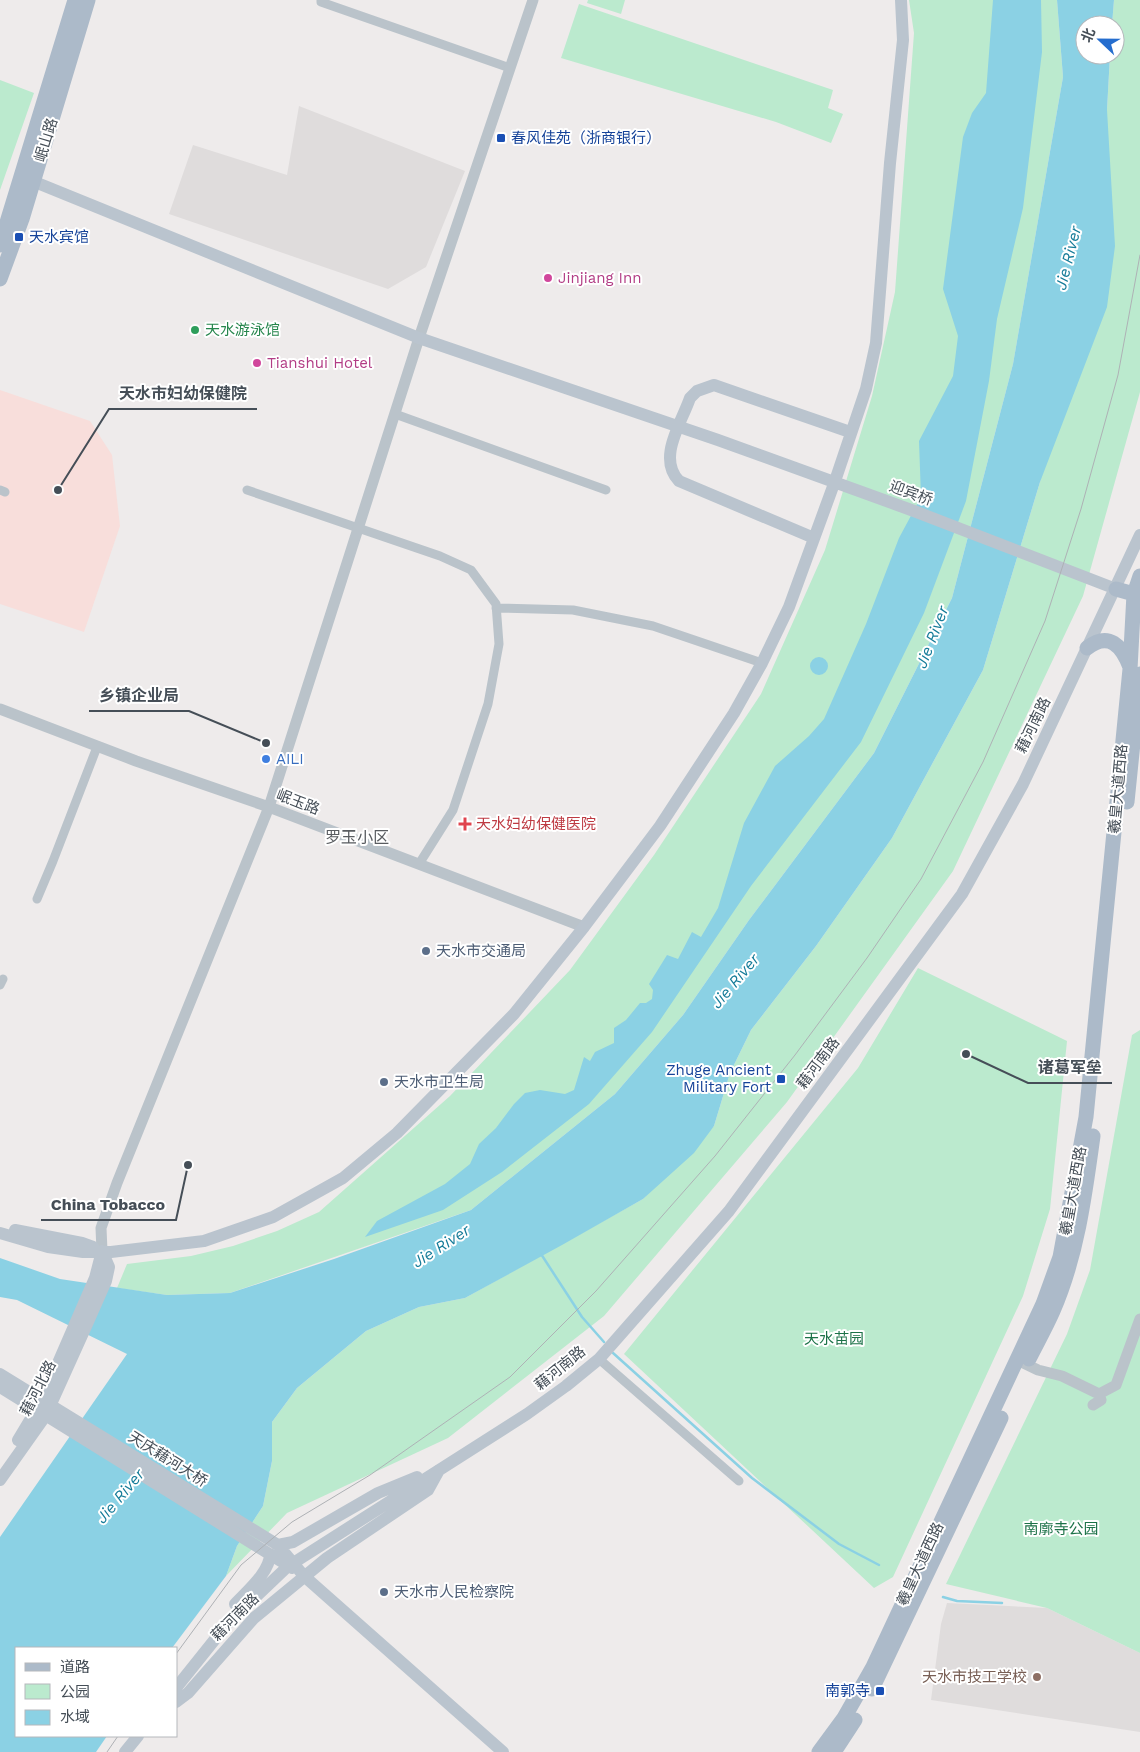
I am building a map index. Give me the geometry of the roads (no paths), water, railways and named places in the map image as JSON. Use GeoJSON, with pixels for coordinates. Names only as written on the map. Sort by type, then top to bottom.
{"type":"FeatureCollection","features":[{"type":"Feature","properties":{"kind":"main road","name":"岷山路"},"geometry":{"type":"LineString","coordinates":[[0,279],[76,0]]}},
{"type":"Feature","properties":{"kind":"main road","name":"岷山路"},"geometry":{"type":"LineString","coordinates":[[0,245],[28,179],[88,0]]}},
{"type":"Feature","properties":{"kind":"main road"},"geometry":{"type":"LineString","coordinates":[[0,1234],[48,1247],[83,1252],[204,1241],[273,1217],[343,1178],[397,1133],[514,1014],[584,927],[660,826],[734,713],[762,664],[789,606],[836,481],[850,432],[866,389],[876,343],[890,163],[903,40],[901,0]]}},
{"type":"Feature","properties":{"kind":"main road","name":"迎宾桥"},"geometry":{"type":"LineString","coordinates":[[28,179],[419,338],[718,440],[1093,578],[1116,589]]}},
{"type":"Feature","properties":{"kind":"main road"},"geometry":{"type":"LineString","coordinates":[[814,538],[679,481],[674,476],[668,460],[679,427],[690,398],[705,387],[714,385],[850,432]]}},
{"type":"Feature","properties":{"kind":"main road","name":"藉河南路"},"geometry":{"type":"LineString","coordinates":[[298,1560],[528,1414],[566,1386],[598,1359],[729,1211],[962,894],[1023,784],[1140,535]]}},
{"type":"Feature","properties":{"kind":"main road","name":"羲皇大道西路"},"geometry":{"type":"LineString","coordinates":[[834,1752],[882,1671],[1060,1293],[1083,1208],[1096,1114],[1135,672],[1137,597],[1140,576]]}},
{"type":"Feature","properties":{"kind":"main road"},"geometry":{"type":"LineString","coordinates":[[1116,589],[1137,597]]}},
{"type":"Feature","properties":{"kind":"main road"},"geometry":{"type":"LineString","coordinates":[[1087,648],[1100,641],[1115,643],[1121,648],[1135,672]]}},
{"type":"Feature","properties":{"kind":"main road"},"geometry":{"type":"LineString","coordinates":[[0,1226],[82,1243],[102,1251]]}},
{"type":"Feature","properties":{"kind":"main road","name":"藉河北路"},"geometry":{"type":"LineString","coordinates":[[0,1480],[44,1407],[101,1280],[102,1251]]}},
{"type":"Feature","properties":{"kind":"main road","name":"羲皇大道西路"},"geometry":{"type":"LineString","coordinates":[[820,1752],[844,1718],[872,1667],[1027,1365]]}},
{"type":"Feature","properties":{"kind":"main road"},"geometry":{"type":"LineString","coordinates":[[0,1374],[44,1407]]}},
{"type":"Feature","properties":{"kind":"main road"},"geometry":{"type":"LineString","coordinates":[[0,1387],[44,1407]]}},
{"type":"Feature","properties":{"kind":"main road","name":"藉河北路"},"geometry":{"type":"LineString","coordinates":[[0,1466],[44,1407]]}},
{"type":"Feature","properties":{"kind":"main road","name":"天庆藉河大桥"},"geometry":{"type":"LineString","coordinates":[[44,1407],[274,1550],[503,1752]]}},
{"type":"Feature","properties":{"kind":"main road","name":"藉河南路"},"geometry":{"type":"LineString","coordinates":[[178,1677],[231,1608],[265,1569],[270,1562],[274,1550],[293,1542],[378,1494],[439,1470]]}},
{"type":"Feature","properties":{"kind":"main road","name":"藉河南路"},"geometry":{"type":"LineString","coordinates":[[178,1700],[188,1693],[254,1618],[304,1576],[428,1490],[439,1470]]}},
{"type":"Feature","properties":{"kind":"main road","name":"藉河南路"},"geometry":{"type":"LineString","coordinates":[[178,1686],[228,1623],[284,1570]]}},
{"type":"Feature","properties":{"kind":"main road"},"geometry":{"type":"LineString","coordinates":[[125,1752],[137,1737]]}},
{"type":"Feature","properties":{"kind":"street"},"geometry":{"type":"LineString","coordinates":[[321,0],[321,2],[510,68]]}},
{"type":"Feature","properties":{"kind":"street"},"geometry":{"type":"LineString","coordinates":[[102,1251],[101,1228],[117,1183],[269,807],[419,338],[533,0]]}},
{"type":"Feature","properties":{"kind":"street"},"geometry":{"type":"LineString","coordinates":[[395,414],[606,490]]}},
{"type":"Feature","properties":{"kind":"street"},"geometry":{"type":"LineString","coordinates":[[248,490],[440,556],[471,570],[496,604],[499,644],[488,704],[453,810],[419,864]]}},
{"type":"Feature","properties":{"kind":"street"},"geometry":{"type":"LineString","coordinates":[[496,608],[573,610],[653,626],[762,664]]}},
{"type":"Feature","properties":{"kind":"street","name":"岷玉路"},"geometry":{"type":"LineString","coordinates":[[0,709],[97,747],[269,807],[584,927]]}},
{"type":"Feature","properties":{"kind":"street"},"geometry":{"type":"LineString","coordinates":[[37,898],[54,862],[97,747]]}},
{"type":"Feature","properties":{"kind":"street"},"geometry":{"type":"LineString","coordinates":[[1099,1394],[1116,1385],[1140,1320]]}},
{"type":"Feature","properties":{"kind":"street"},"geometry":{"type":"LineString","coordinates":[[598,1359],[739,1481]]}},
{"type":"Feature","properties":{"kind":"street"},"geometry":{"type":"LineString","coordinates":[[1027,1365],[1062,1376],[1099,1394],[1101,1400],[1093,1405]]}},
{"type":"Feature","properties":{"kind":"water"},"geometry":{"type":"Polygon","coordinates":[[[993,0],[1041,0],[1042,52],[1023,208],[997,319],[989,381],[966,501],[924,613],[861,742],[751,886],[652,1032],[589,1104],[502,1172],[443,1210],[365,1237],[377,1221],[445,1184],[470,1164],[479,1144],[496,1128],[525,1093],[540,1090],[565,1094],[574,1090],[584,1057],[590,1061],[595,1052],[614,1043],[614,1028],[626,1020],[640,1003],[646,1003],[652,999],[653,990],[649,984],[667,955],[678,959],[692,932],[701,937],[718,908],[744,823],[775,766],[809,736],[824,719],[866,624],[899,538],[921,497],[919,441],[953,376],[958,336],[943,289],[963,137],[972,113],[986,93],[993,0]]]}},
{"type":"Feature","properties":{"kind":"water","name":"Jie River"},"geometry":{"type":"Polygon","coordinates":[[[1057,0],[1114,0],[1113,15],[1075,15],[1075,65],[1109,65],[1107,110],[1115,246],[1107,307],[1040,482],[983,670],[892,838],[816,946],[751,1030],[730,1073],[714,1126],[694,1153],[643,1199],[465,1298],[419,1307],[366,1331],[297,1388],[272,1422],[272,1461],[263,1506],[237,1546],[226,1576],[173,1647],[15,1647],[15,1737],[106,1737],[96,1752],[0,1752],[0,1537],[127,1354],[17,1300],[0,1297],[0,1258],[60,1279],[167,1295],[230,1293],[334,1259],[471,1210],[615,1094],[683,1015],[749,920],[874,753],[952,598],[1013,364],[1063,77],[1057,0]]]}},
{"type":"Feature","properties":{"kind":"water"},"geometry":{"type":"Polygon","coordinates":[[[815,657],[823,657],[828,662],[826,673],[815,675],[810,670],[810,662],[815,657]]]}},
{"type":"Feature","properties":{"kind":"waterway"},"geometry":{"type":"LineString","coordinates":[[541,1254],[582,1317],[604,1342]]}},
{"type":"Feature","properties":{"kind":"waterway"},"geometry":{"type":"LineString","coordinates":[[613,1353],[752,1478],[839,1544],[879,1565]]}},
{"type":"Feature","properties":{"kind":"waterway"},"geometry":{"type":"LineString","coordinates":[[943,1597],[957,1601],[1002,1603]]}},
{"type":"Feature","properties":{"kind":"tram line"},"geometry":{"type":"LineString","coordinates":[[178,1651],[241,1565],[292,1522],[370,1475],[510,1377],[596,1291],[715,1156],[795,1055],[867,958],[921,879],[983,762],[1045,621],[1081,509],[1118,375],[1140,255]]}},
{"type":"Feature","properties":{"kind":"tram line"},"geometry":{"type":"LineString","coordinates":[[107,1752],[117,1737]]}},
{"type":"Feature","properties":{"kind":"place","name":"春风佳苑（浙商银行）"},"geometry":{"type":"Point","coordinates":[501,138]}},
{"type":"Feature","properties":{"kind":"place","name":"天水宾馆"},"geometry":{"type":"Point","coordinates":[19,237]}},
{"type":"Feature","properties":{"kind":"place","name":"Jinjiang Inn"},"geometry":{"type":"Point","coordinates":[548,278]}},
{"type":"Feature","properties":{"kind":"place","name":"天水游泳馆"},"geometry":{"type":"Point","coordinates":[195,330]}},
{"type":"Feature","properties":{"kind":"place","name":"Tianshui Hotel"},"geometry":{"type":"Point","coordinates":[257,363]}},
{"type":"Feature","properties":{"kind":"place","name":"天水市妇幼保健院"},"geometry":{"type":"Point","coordinates":[58,490]}},
{"type":"Feature","properties":{"kind":"place","name":"乡镇企业局"},"geometry":{"type":"Point","coordinates":[266,743]}},
{"type":"Feature","properties":{"kind":"place","name":"AILI"},"geometry":{"type":"Point","coordinates":[266,759]}},
{"type":"Feature","properties":{"kind":"place","name":"天水妇幼保健医院"},"geometry":{"type":"Point","coordinates":[465,824]}},
{"type":"Feature","properties":{"kind":"place","name":"天水市交通局"},"geometry":{"type":"Point","coordinates":[426,951]}},
{"type":"Feature","properties":{"kind":"place","name":"诸葛军垒"},"geometry":{"type":"Point","coordinates":[966,1054]}},
{"type":"Feature","properties":{"kind":"place","name":"Zhuge Ancient Military Fort"},"geometry":{"type":"Point","coordinates":[781,1079]}},
{"type":"Feature","properties":{"kind":"place","name":"天水市卫生局"},"geometry":{"type":"Point","coordinates":[384,1082]}},
{"type":"Feature","properties":{"kind":"place","name":"China Tobacco"},"geometry":{"type":"Point","coordinates":[188,1165]}},
{"type":"Feature","properties":{"kind":"place","name":"天水市人民检察院"},"geometry":{"type":"Point","coordinates":[384,1592]}},
{"type":"Feature","properties":{"kind":"place","name":"天水市技工学校"},"geometry":{"type":"Point","coordinates":[1037,1677]}},
{"type":"Feature","properties":{"kind":"place","name":"南郭寺"},"geometry":{"type":"Point","coordinates":[880,1691]}},
{"type":"Feature","properties":{"kind":"district","name":"罗玉小区"},"geometry":{"type":"Point","coordinates":[357,837]}},
{"type":"Feature","properties":{"kind":"park label","name":"天水苗园"},"geometry":{"type":"Point","coordinates":[834,1339]}},
{"type":"Feature","properties":{"kind":"park label","name":"南廓寺公园"},"geometry":{"type":"Point","coordinates":[1061,1529]}}]}
